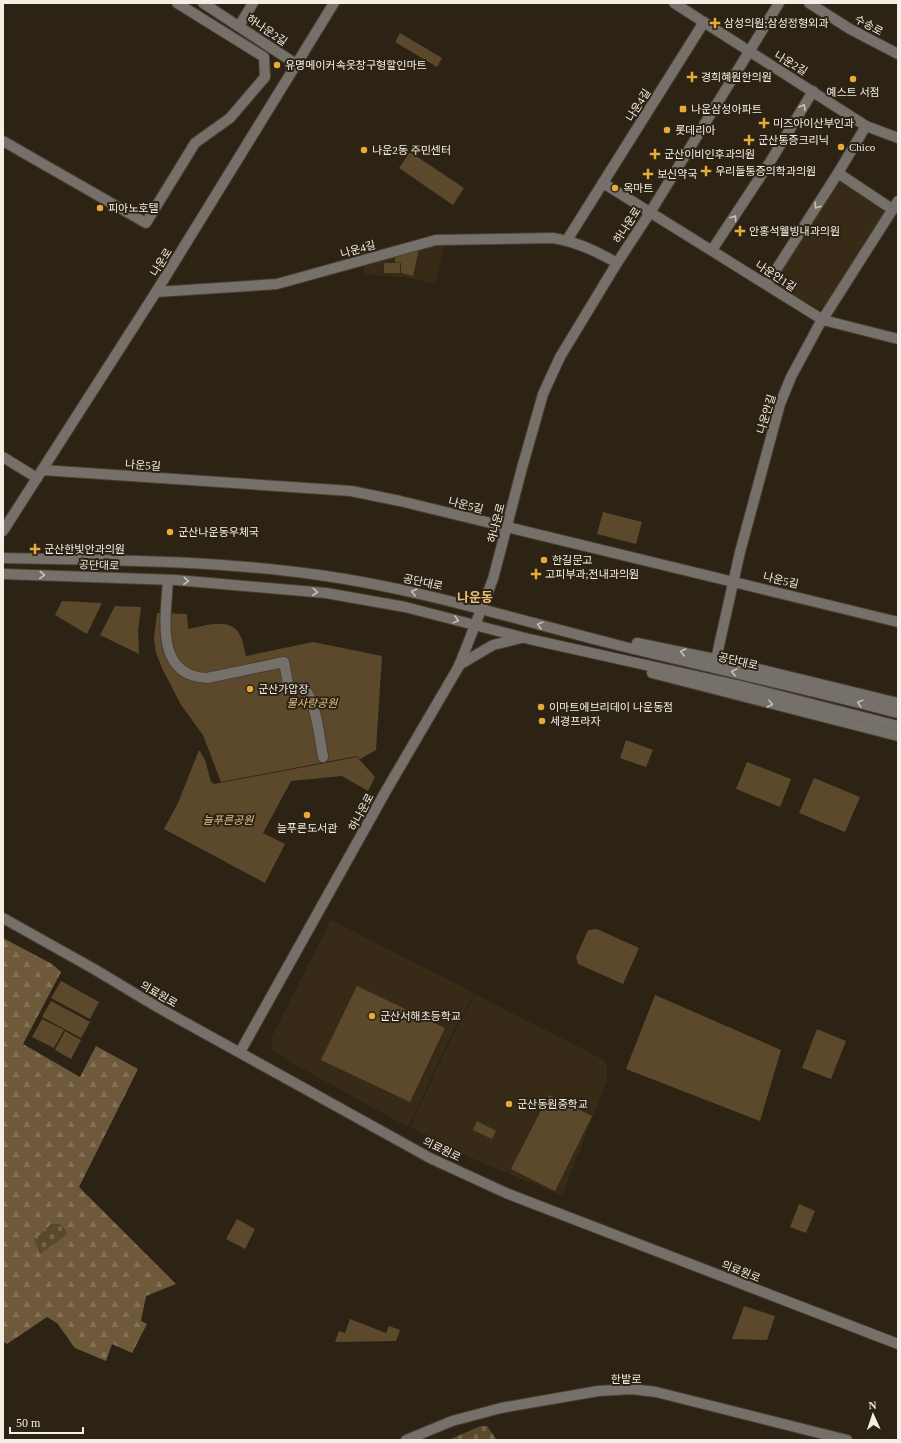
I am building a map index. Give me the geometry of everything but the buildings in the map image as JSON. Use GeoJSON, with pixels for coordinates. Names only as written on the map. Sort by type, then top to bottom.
{"type":"FeatureCollection","features":[{"type":"Feature","properties":{"kind":"street"},"geometry":{"type":"LineString","coordinates":[[3,140],[146,223],[195,143],[230,118],[265,77],[264,57],[177,3]]}},
{"type":"Feature","properties":{"kind":"street","name":"하나운2길"},"geometry":{"type":"LineString","coordinates":[[204,3],[296,64]]}},
{"type":"Feature","properties":{"kind":"street"},"geometry":{"type":"LineString","coordinates":[[239,26],[253,3]]}},
{"type":"Feature","properties":{"kind":"street","name":"나운로"},"geometry":{"type":"LineString","coordinates":[[3,531],[156,292],[334,3]]}},
{"type":"Feature","properties":{"kind":"street","name":"나운2길"},"geometry":{"type":"LineString","coordinates":[[674,3],[748,52],[813,91],[866,126],[898,138]]}},
{"type":"Feature","properties":{"kind":"street","name":"하나운로"},"geometry":{"type":"LineString","coordinates":[[240,1052],[387,789],[459,666],[493,579],[543,394],[560,357],[779,3]]}},
{"type":"Feature","properties":{"kind":"street","name":"수송로"},"geometry":{"type":"LineString","coordinates":[[808,3],[850,29],[898,54]]}},
{"type":"Feature","properties":{"kind":"street","name":"나운4길"},"geometry":{"type":"LineString","coordinates":[[567,240],[704,22]]}},
{"type":"Feature","properties":{"kind":"street"},"geometry":{"type":"LineString","coordinates":[[712,250],[758,180],[813,91]]}},
{"type":"Feature","properties":{"kind":"street"},"geometry":{"type":"LineString","coordinates":[[767,284],[838,173],[866,126]]}},
{"type":"Feature","properties":{"kind":"street"},"geometry":{"type":"LineString","coordinates":[[838,173],[895,205]]}},
{"type":"Feature","properties":{"kind":"street","name":"나운안1길"},"geometry":{"type":"LineString","coordinates":[[603,183],[651,211],[823,320],[898,339]]}},
{"type":"Feature","properties":{"kind":"street","name":"나운안길"},"geometry":{"type":"LineString","coordinates":[[716,659],[740,552],[780,404],[791,377],[823,320],[895,205]]}},
{"type":"Feature","properties":{"kind":"street","name":"나운4길"},"geometry":{"type":"LineString","coordinates":[[156,292],[277,284],[436,240],[553,238],[567,240],[591,248],[617,263]]}},
{"type":"Feature","properties":{"kind":"street"},"geometry":{"type":"LineString","coordinates":[[3,456],[40,474]]}},
{"type":"Feature","properties":{"kind":"street","name":"나운5길"},"geometry":{"type":"LineString","coordinates":[[40,474],[334,489],[400,501],[898,622]]}},
{"type":"Feature","properties":{"kind":"street","name":"공단대로"},"geometry":{"type":"LineString","coordinates":[[3,558],[186,562],[251,567],[320,575],[388,587],[481,608],[564,631],[898,713]]}},
{"type":"Feature","properties":{"kind":"street","name":"공단대로"},"geometry":{"type":"LineString","coordinates":[[3,574],[168,580],[326,592],[405,607],[529,639],[749,688],[898,726]]}},
{"type":"Feature","properties":{"kind":"street"},"geometry":{"type":"LineString","coordinates":[[168,580],[166,637],[168,649],[174,663],[189,675],[196,678],[207,678],[284,662],[289,688],[301,688],[305,690],[311,702],[323,757]]}},
{"type":"Feature","properties":{"kind":"street"},"geometry":{"type":"LineString","coordinates":[[564,631],[664,648],[716,659],[898,703]]}},
{"type":"Feature","properties":{"kind":"street"},"geometry":{"type":"LineString","coordinates":[[459,666],[493,645],[514,639],[529,639],[733,695],[898,736]]}},
{"type":"Feature","properties":{"kind":"street","name":"의료원로"},"geometry":{"type":"LineString","coordinates":[[3,918],[94,969],[159,1008],[430,1158],[506,1193],[898,1344]]}},
{"type":"Feature","properties":{"kind":"street","name":"한밭로"},"geometry":{"type":"LineString","coordinates":[[406,1440],[452,1421],[501,1408],[598,1391],[632,1389],[656,1392],[847,1440]]}},
{"type":"Feature","properties":{"kind":"shaded area"},"geometry":{"type":"Polygon","coordinates":[[[839,179],[885,208],[885,211],[826,305],[819,309],[791,294],[775,283],[774,279],[839,179]]]}},
{"type":"Feature","properties":{"kind":"shaded area"},"geometry":{"type":"Polygon","coordinates":[[[433,245],[445,245],[435,284],[405,277],[364,275],[364,266],[433,245]]]}},
{"type":"Feature","properties":{"kind":"shaded area","name":"군산서해초등학교"},"geometry":{"type":"Polygon","coordinates":[[[331,920],[474,993],[448,1042],[408,1127],[296,1065],[272,1050],[271,1038],[331,920]]]}},
{"type":"Feature","properties":{"kind":"shaded area","name":"군산동원중학교"},"geometry":{"type":"Polygon","coordinates":[[[475,994],[604,1060],[607,1065],[607,1081],[562,1196],[469,1157],[410,1127],[449,1043],[475,994]]]}},
{"type":"Feature","properties":{"kind":"green space"},"geometry":{"type":"Polygon","coordinates":[[[400,33],[442,58],[437,67],[395,42],[400,33]]]}},
{"type":"Feature","properties":{"kind":"green space"},"geometry":{"type":"Polygon","coordinates":[[[410,152],[464,188],[453,205],[399,168],[410,152]]]}},
{"type":"Feature","properties":{"kind":"green space"},"geometry":{"type":"Polygon","coordinates":[[[419,249],[413,276],[401,273],[401,263],[395,262],[395,257],[419,249]]]}},
{"type":"Feature","properties":{"kind":"green space"},"geometry":{"type":"Polygon","coordinates":[[[384,263],[400,263],[400,273],[384,273],[384,263]]]}},
{"type":"Feature","properties":{"kind":"green space"},"geometry":{"type":"Polygon","coordinates":[[[603,512],[642,522],[636,544],[597,534],[603,512]]]}},
{"type":"Feature","properties":{"kind":"green space"},"geometry":{"type":"Polygon","coordinates":[[[62,601],[102,603],[87,634],[55,615],[62,601]]]}},
{"type":"Feature","properties":{"kind":"green space"},"geometry":{"type":"Polygon","coordinates":[[[115,606],[141,607],[138,631],[139,654],[100,635],[115,606]]]}},
{"type":"Feature","properties":{"kind":"green space","name":"물사랑공원"},"geometry":{"type":"Polygon","coordinates":[[[157,613],[187,614],[188,629],[217,624],[230,626],[236,629],[240,635],[246,656],[313,642],[382,656],[376,750],[360,759],[357,756],[221,782],[203,735],[181,705],[156,653],[154,638],[157,613]]]}},
{"type":"Feature","properties":{"kind":"green space"},"geometry":{"type":"Polygon","coordinates":[[[626,740],[653,750],[646,767],[620,758],[626,740]]]}},
{"type":"Feature","properties":{"kind":"green space","name":"늘푸른공원"},"geometry":{"type":"Polygon","coordinates":[[[199,750],[205,760],[211,782],[214,784],[357,757],[375,777],[368,791],[342,776],[291,781],[263,833],[285,844],[265,883],[164,829],[178,803],[199,750]]]}},
{"type":"Feature","properties":{"kind":"green space"},"geometry":{"type":"Polygon","coordinates":[[[747,762],[791,779],[780,807],[736,789],[747,762]]]}},
{"type":"Feature","properties":{"kind":"green space"},"geometry":{"type":"Polygon","coordinates":[[[814,778],[860,797],[845,832],[799,813],[814,778]]]}},
{"type":"Feature","properties":{"kind":"green space"},"geometry":{"type":"Polygon","coordinates":[[[597,929],[639,948],[623,984],[578,964],[576,957],[588,930],[597,929]]]}},
{"type":"Feature","properties":{"kind":"green space"},"geometry":{"type":"Polygon","coordinates":[[[3,938],[52,964],[61,972],[23,1044],[80,1077],[96,1046],[138,1069],[79,1187],[176,1284],[146,1296],[141,1321],[147,1324],[132,1353],[112,1344],[106,1361],[75,1348],[57,1323],[47,1317],[7,1344],[3,1341],[3,938]]]}},
{"type":"Feature","properties":{"kind":"green space"},"geometry":{"type":"Polygon","coordinates":[[[61,981],[99,1002],[90,1019],[51,998],[61,981]]]}},
{"type":"Feature","properties":{"kind":"green space"},"geometry":{"type":"Polygon","coordinates":[[[357,986],[445,1028],[410,1102],[321,1060],[357,986]]]}},
{"type":"Feature","properties":{"kind":"green space"},"geometry":{"type":"Polygon","coordinates":[[[655,995],[781,1050],[760,1121],[626,1069],[655,995]]]}},
{"type":"Feature","properties":{"kind":"green space"},"geometry":{"type":"Polygon","coordinates":[[[51,1001],[90,1022],[81,1038],[42,1017],[51,1001]]]}},
{"type":"Feature","properties":{"kind":"green space"},"geometry":{"type":"Polygon","coordinates":[[[42,1019],[64,1030],[54,1048],[32,1037],[42,1019]]]}},
{"type":"Feature","properties":{"kind":"green space"},"geometry":{"type":"Polygon","coordinates":[[[817,1029],[846,1041],[831,1079],[802,1068],[817,1029]]]}},
{"type":"Feature","properties":{"kind":"green space"},"geometry":{"type":"Polygon","coordinates":[[[65,1031],[81,1040],[71,1059],[55,1050],[65,1031]]]}},
{"type":"Feature","properties":{"kind":"green space"},"geometry":{"type":"Polygon","coordinates":[[[549,1095],[592,1116],[555,1191],[511,1169],[549,1095]]]}},
{"type":"Feature","properties":{"kind":"green space"},"geometry":{"type":"Polygon","coordinates":[[[477,1121],[496,1131],[492,1139],[473,1130],[477,1121]]]}},
{"type":"Feature","properties":{"kind":"green space"},"geometry":{"type":"Polygon","coordinates":[[[799,1204],[815,1211],[806,1233],[790,1227],[799,1204]]]}},
{"type":"Feature","properties":{"kind":"green space"},"geometry":{"type":"Polygon","coordinates":[[[237,1219],[255,1229],[245,1249],[226,1239],[237,1219]]]}},
{"type":"Feature","properties":{"kind":"green space"},"geometry":{"type":"Polygon","coordinates":[[[51,1224],[61,1224],[68,1234],[40,1254],[34,1240],[51,1224]]]}},
{"type":"Feature","properties":{"kind":"green space"},"geometry":{"type":"Polygon","coordinates":[[[744,1306],[775,1316],[767,1340],[732,1339],[744,1306]]]}},
{"type":"Feature","properties":{"kind":"green space"},"geometry":{"type":"Polygon","coordinates":[[[350,1319],[386,1333],[389,1326],[400,1330],[396,1341],[335,1342],[339,1331],[345,1333],[350,1319]]]}},
{"type":"Feature","properties":{"kind":"green space"},"geometry":{"type":"Polygon","coordinates":[[[481,1426],[487,1426],[497,1440],[448,1440],[481,1426]]]}},
{"type":"Feature","properties":{"kind":"place","name":"삼성의원;삼성정형외과"},"geometry":{"type":"Point","coordinates":[715,23]}},
{"type":"Feature","properties":{"kind":"place","name":"유명메이커속옷창구형할인마트"},"geometry":{"type":"Point","coordinates":[277,65]}},
{"type":"Feature","properties":{"kind":"place","name":"경희혜원한의원"},"geometry":{"type":"Point","coordinates":[692,77]}},
{"type":"Feature","properties":{"kind":"place","name":"예스트 서점"},"geometry":{"type":"Point","coordinates":[853,79]}},
{"type":"Feature","properties":{"kind":"place","name":"나운삼성아파트"},"geometry":{"type":"Point","coordinates":[683,109]}},
{"type":"Feature","properties":{"kind":"place","name":"미즈아이산부인과"},"geometry":{"type":"Point","coordinates":[764,123]}},
{"type":"Feature","properties":{"kind":"place","name":"롯데리아"},"geometry":{"type":"Point","coordinates":[667,130]}},
{"type":"Feature","properties":{"kind":"place","name":"군산통증크리닉"},"geometry":{"type":"Point","coordinates":[749,140]}},
{"type":"Feature","properties":{"kind":"place","name":"Chico"},"geometry":{"type":"Point","coordinates":[841,147]}},
{"type":"Feature","properties":{"kind":"place","name":"나운2동 주민센터"},"geometry":{"type":"Point","coordinates":[364,150]}},
{"type":"Feature","properties":{"kind":"place","name":"군산이비인후과의원"},"geometry":{"type":"Point","coordinates":[655,154]}},
{"type":"Feature","properties":{"kind":"place","name":"우리들통증의학과의원"},"geometry":{"type":"Point","coordinates":[706,171]}},
{"type":"Feature","properties":{"kind":"place","name":"보신약국"},"geometry":{"type":"Point","coordinates":[648,174]}},
{"type":"Feature","properties":{"kind":"place","name":"옥마트"},"geometry":{"type":"Point","coordinates":[615,188]}},
{"type":"Feature","properties":{"kind":"place","name":"피아노호텔"},"geometry":{"type":"Point","coordinates":[100,208]}},
{"type":"Feature","properties":{"kind":"place","name":"안홍석웰빙내과의원"},"geometry":{"type":"Point","coordinates":[740,231]}},
{"type":"Feature","properties":{"kind":"place","name":"군산나운동우체국"},"geometry":{"type":"Point","coordinates":[170,532]}},
{"type":"Feature","properties":{"kind":"place","name":"군산한빛안과의원"},"geometry":{"type":"Point","coordinates":[35,549]}},
{"type":"Feature","properties":{"kind":"place","name":"한길문고"},"geometry":{"type":"Point","coordinates":[544,560]}},
{"type":"Feature","properties":{"kind":"place","name":"고피부과;전내과의원"},"geometry":{"type":"Point","coordinates":[536,574]}},
{"type":"Feature","properties":{"kind":"place","name":"군산가압장"},"geometry":{"type":"Point","coordinates":[250,689]}},
{"type":"Feature","properties":{"kind":"place","name":"이마트에브리데이 나운동점"},"geometry":{"type":"Point","coordinates":[541,707]}},
{"type":"Feature","properties":{"kind":"place","name":"세경프라자"},"geometry":{"type":"Point","coordinates":[542,721]}},
{"type":"Feature","properties":{"kind":"place","name":"늘푸른도서관"},"geometry":{"type":"Point","coordinates":[307,815]}},
{"type":"Feature","properties":{"kind":"place","name":"군산서해초등학교"},"geometry":{"type":"Point","coordinates":[372,1016]}},
{"type":"Feature","properties":{"kind":"place","name":"군산동원중학교"},"geometry":{"type":"Point","coordinates":[509,1104]}},
{"type":"Feature","properties":{"kind":"district","name":"나운동"},"geometry":{"type":"Point","coordinates":[475,597]}}]}
